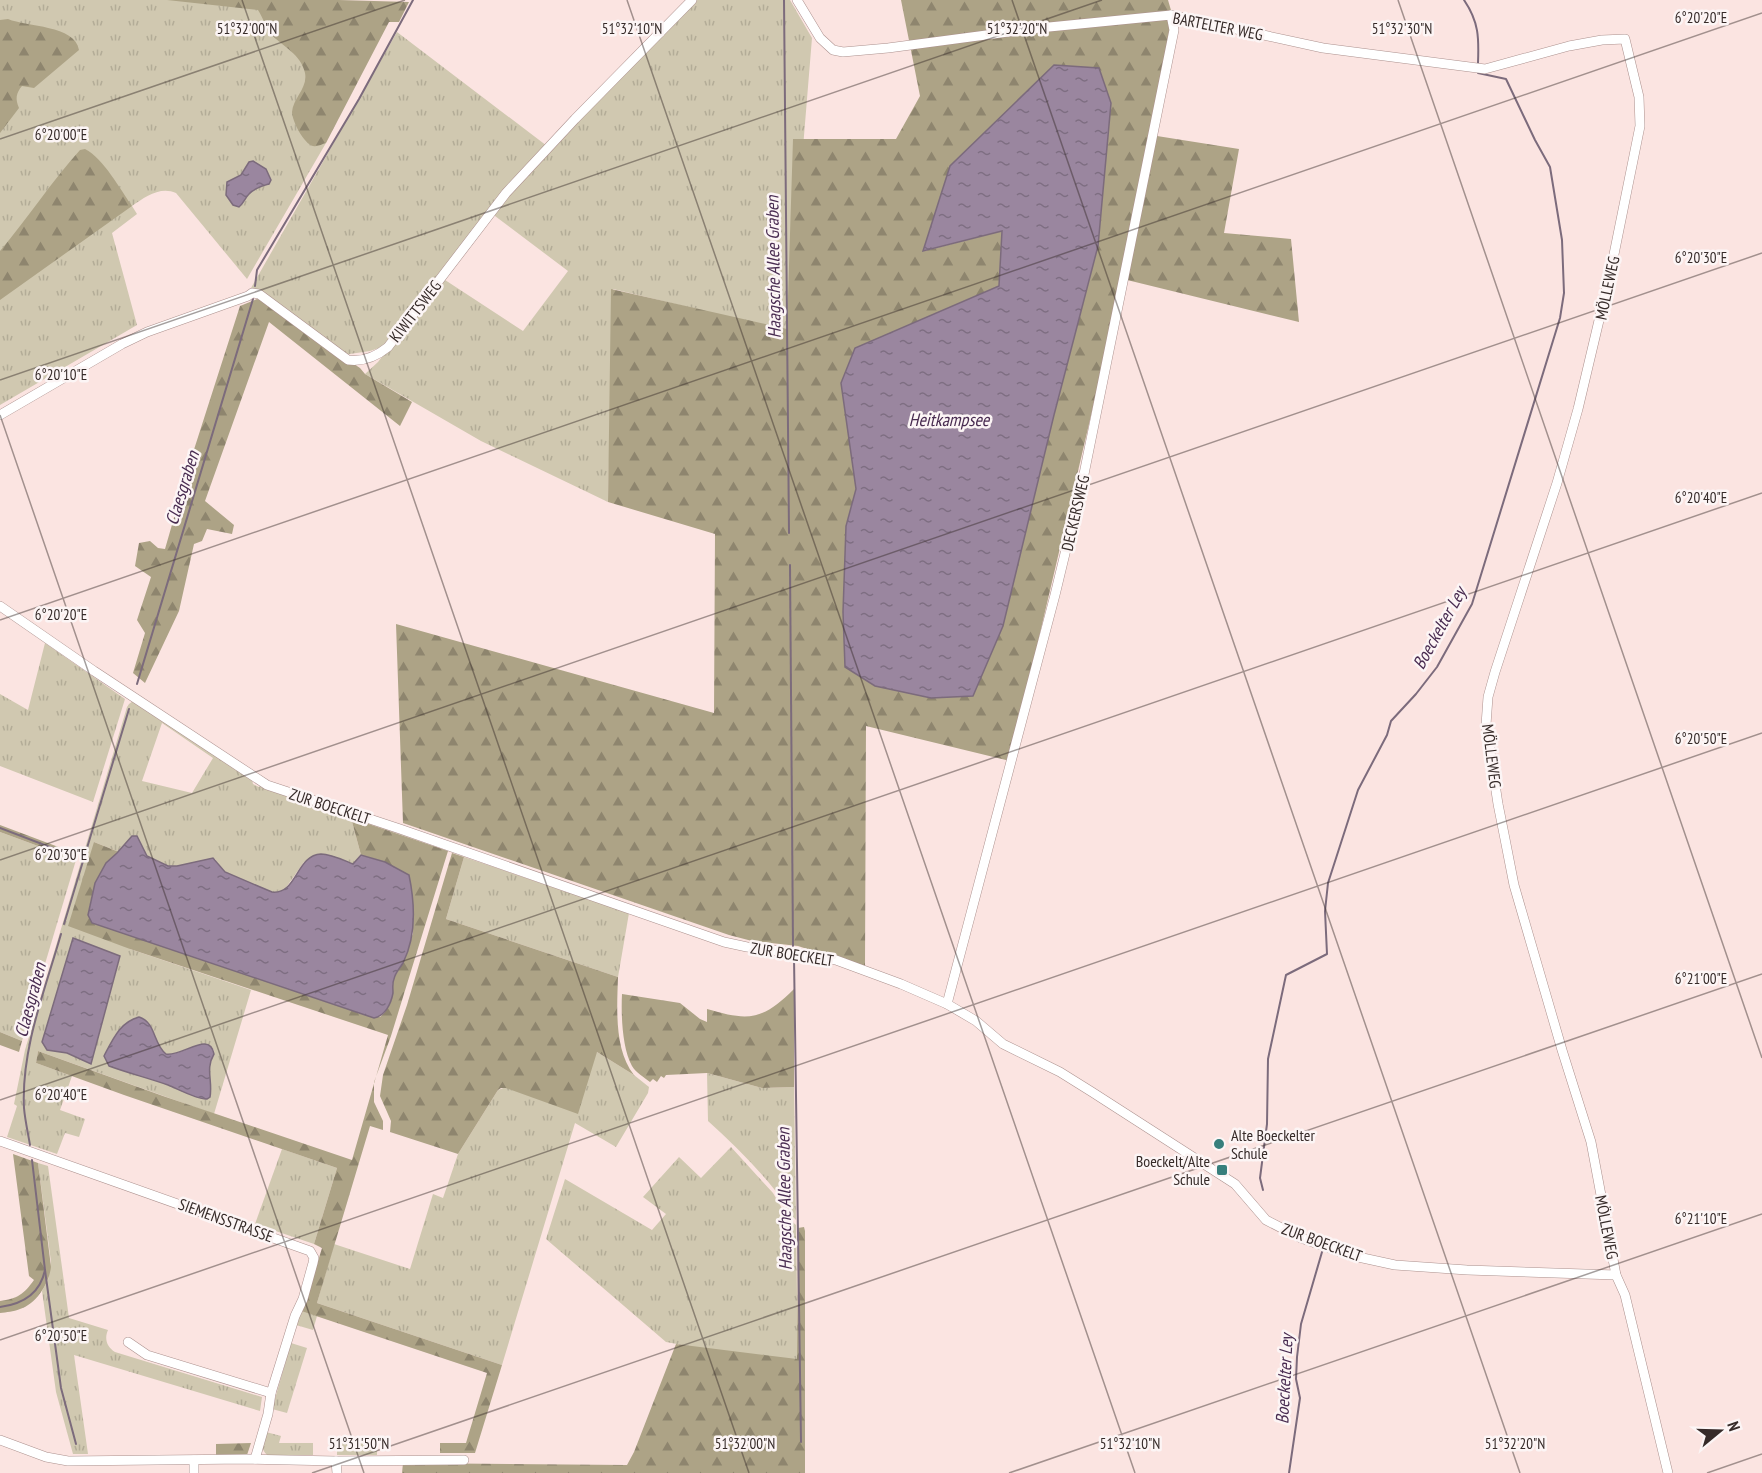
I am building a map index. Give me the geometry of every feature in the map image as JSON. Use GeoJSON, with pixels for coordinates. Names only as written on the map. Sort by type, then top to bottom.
{"type":"FeatureCollection","features":[{"type":"Feature","properties":{"kind":"street","name":"KIWITTSWEG"},"geometry":{"type":"LineString","coordinates":[[0,415],[122,344],[147,332],[252,293],[259,294],[348,360],[357,361],[378,355],[388,347],[506,193],[692,0]]}},
{"type":"Feature","properties":{"kind":"street","name":"BARTELTER WEG"},"geometry":{"type":"LineString","coordinates":[[796,0],[820,38],[830,48],[843,52],[1039,28],[1171,15],[1323,48],[1485,69],[1569,46],[1602,40],[1625,39]]}},
{"type":"Feature","properties":{"kind":"street","name":"DECKERSWEG"},"geometry":{"type":"LineString","coordinates":[[947,1004],[1055,595],[1083,479],[1174,30],[1171,15]]}},
{"type":"Feature","properties":{"kind":"street","name":"MÖLLEWEG"},"geometry":{"type":"LineString","coordinates":[[1625,39],[1640,97],[1640,126],[1610,274],[1578,410],[1557,483],[1497,666],[1488,697],[1486,725],[1514,885],[1591,1142],[1616,1275],[1625,1295],[1668,1473]]}},
{"type":"Feature","properties":{"kind":"street","name":"ZUR BOECKELT"},"geometry":{"type":"LineString","coordinates":[[0,606],[267,785],[724,942],[836,960],[947,1004],[976,1021],[1003,1044],[1076,1082],[1235,1184],[1266,1220],[1300,1238],[1350,1255],[1395,1265],[1616,1275]]}},
{"type":"Feature","properties":{"kind":"street","name":"SIEMENSSTRASSE"},"geometry":{"type":"LineString","coordinates":[[0,1141],[310,1251],[314,1263],[271,1393],[268,1414],[255,1459]]}},
{"type":"Feature","properties":{"kind":"street"},"geometry":{"type":"LineString","coordinates":[[128,1342],[147,1355],[271,1393]]}},
{"type":"Feature","properties":{"kind":"street"},"geometry":{"type":"LineString","coordinates":[[0,1440],[57,1460],[464,1460]]}},
{"type":"Feature","properties":{"kind":"street"},"geometry":{"type":"LineString","coordinates":[[194,1460],[194,1473]]}},
{"type":"Feature","properties":{"kind":"street"},"geometry":{"type":"LineString","coordinates":[[336,1461],[337,1473]]}},
{"type":"Feature","properties":{"kind":"green space"},"geometry":{"type":"Polygon","coordinates":[[[0,0],[257,0],[356,20],[326,143],[247,279],[176,193],[164,191],[147,196],[132,206],[137,214],[112,233],[137,325],[0,405],[0,0]]]}},
{"type":"Feature","properties":{"kind":"green space"},"geometry":{"type":"Polygon","coordinates":[[[167,0],[409,2],[399,22],[389,22],[326,143],[315,146],[302,137],[292,112],[304,83],[303,66],[296,56],[272,35],[258,10],[167,0]]]}},
{"type":"Feature","properties":{"kind":"green space"},"geometry":{"type":"Polygon","coordinates":[[[693,0],[790,0],[812,38],[788,331],[613,289],[608,502],[481,441],[365,374],[378,362],[442,278],[523,331],[568,271],[491,213],[693,0]]]}},
{"type":"Feature","properties":{"kind":"green space"},"geometry":{"type":"Polygon","coordinates":[[[901,0],[1168,0],[1175,24],[1157,136],[1239,149],[1224,233],[1291,239],[1299,322],[1123,279],[1010,761],[866,726],[865,968],[798,946],[752,941],[729,935],[403,823],[396,624],[714,713],[715,534],[608,502],[611,289],[787,329],[793,139],[896,139],[920,96],[901,0]],[[1111,103],[924,251],[1002,231],[999,286],[855,349],[856,489],[846,526],[1054,415],[1098,246],[1111,103]]]}},
{"type":"Feature","properties":{"kind":"green space"},"geometry":{"type":"Polygon","coordinates":[[[8,19],[60,31],[76,42],[79,50],[34,88],[22,86],[17,96],[19,108],[0,133],[0,20],[8,19]]]}},
{"type":"Feature","properties":{"kind":"green space"},"geometry":{"type":"Polygon","coordinates":[[[397,32],[547,146],[385,346],[343,355],[276,303],[251,288],[397,32]]]}},
{"type":"Feature","properties":{"kind":"green space"},"geometry":{"type":"Polygon","coordinates":[[[85,149],[105,167],[132,206],[0,300],[0,251],[69,162],[80,150],[85,149]]]}},
{"type":"Feature","properties":{"kind":"green space"},"geometry":{"type":"Polygon","coordinates":[[[257,299],[271,304],[319,341],[360,368],[365,374],[412,402],[400,426],[269,322],[205,501],[234,525],[232,534],[207,529],[202,541],[194,544],[179,611],[145,683],[133,673],[145,633],[137,620],[151,577],[135,566],[139,543],[150,541],[158,548],[165,549],[240,306],[257,299]]]}},
{"type":"Feature","properties":{"kind":"green space"},"geometry":{"type":"Polygon","coordinates":[[[45,643],[125,699],[93,802],[0,766],[0,694],[28,710],[45,643]]]}},
{"type":"Feature","properties":{"kind":"green space"},"geometry":{"type":"Polygon","coordinates":[[[133,701],[252,780],[253,784],[259,787],[262,784],[434,846],[351,818],[361,855],[353,864],[326,854],[304,862],[285,889],[277,893],[224,872],[215,859],[168,866],[147,856],[137,836],[132,836],[119,852],[94,842],[130,949],[251,990],[214,1114],[38,1051],[36,1063],[72,1076],[60,1110],[85,1119],[79,1137],[65,1133],[57,1154],[7,1137],[17,1106],[14,1104],[25,1050],[129,704],[133,701]],[[162,723],[142,781],[192,793],[213,758],[162,723]],[[73,938],[43,1042],[91,1064],[120,957],[73,938]],[[150,1025],[125,1028],[116,1033],[105,1056],[109,1066],[193,1094],[210,1079],[209,1068],[214,1050],[209,1046],[198,1045],[166,1054],[159,1047],[150,1025]]]}},
{"type":"Feature","properties":{"kind":"green space"},"geometry":{"type":"Polygon","coordinates":[[[351,818],[448,851],[391,1036],[376,1076],[388,1035],[68,926],[94,842],[119,852],[101,873],[88,915],[380,1017],[385,1012],[392,995],[393,980],[403,962],[413,933],[413,897],[385,862],[361,855],[351,818]]]}},
{"type":"Feature","properties":{"kind":"green space"},"geometry":{"type":"Polygon","coordinates":[[[0,825],[77,854],[76,860],[0,832],[0,825]]]}},
{"type":"Feature","properties":{"kind":"green space"},"geometry":{"type":"Polygon","coordinates":[[[0,832],[76,860],[22,1041],[0,1032],[0,832]]]}},
{"type":"Feature","properties":{"kind":"green space"},"geometry":{"type":"Polygon","coordinates":[[[452,853],[464,857],[446,919],[618,977],[617,1015],[620,1041],[623,1054],[634,1075],[597,1052],[578,1114],[501,1088],[458,1154],[390,1132],[391,1121],[380,1096],[383,1075],[407,1005],[452,853]]]}},
{"type":"Feature","properties":{"kind":"green space"},"geometry":{"type":"Polygon","coordinates":[[[464,857],[629,913],[618,977],[446,919],[464,857]]]}},
{"type":"Feature","properties":{"kind":"green space"},"geometry":{"type":"Polygon","coordinates":[[[794,989],[794,1087],[762,1088],[707,1073],[666,1075],[664,1078],[661,1076],[657,1082],[653,1079],[650,1082],[632,1066],[626,1050],[623,1031],[622,994],[680,1003],[707,1022],[707,1009],[744,1016],[763,1013],[783,1000],[794,989]]]}},
{"type":"Feature","properties":{"kind":"green space"},"geometry":{"type":"Polygon","coordinates":[[[0,1032],[22,1041],[19,1052],[0,1045],[0,1032]]]}},
{"type":"Feature","properties":{"kind":"green space"},"geometry":{"type":"Polygon","coordinates":[[[38,1051],[352,1160],[374,1084],[374,1102],[383,1121],[383,1130],[370,1126],[317,1303],[502,1365],[475,1453],[440,1453],[440,1443],[466,1443],[487,1373],[301,1311],[322,1248],[314,1244],[337,1168],[36,1063],[38,1051]]]}},
{"type":"Feature","properties":{"kind":"green space"},"geometry":{"type":"Polygon","coordinates":[[[597,1052],[649,1087],[648,1093],[616,1147],[575,1123],[502,1365],[317,1303],[334,1244],[410,1269],[433,1194],[443,1198],[458,1154],[498,1090],[597,1052]]]}},
{"type":"Feature","properties":{"kind":"green space"},"geometry":{"type":"Polygon","coordinates":[[[707,1073],[762,1088],[794,1087],[796,1220],[758,1171],[708,1121],[707,1073]]]}},
{"type":"Feature","properties":{"kind":"green space"},"geometry":{"type":"Polygon","coordinates":[[[731,1147],[773,1193],[787,1217],[796,1225],[798,1366],[666,1342],[546,1239],[565,1179],[652,1230],[666,1214],[643,1197],[679,1157],[701,1178],[731,1147]]]}},
{"type":"Feature","properties":{"kind":"green space"},"geometry":{"type":"Polygon","coordinates":[[[282,1149],[337,1168],[314,1244],[255,1224],[282,1149]]]}},
{"type":"Feature","properties":{"kind":"green space"},"geometry":{"type":"Polygon","coordinates":[[[13,1154],[38,1163],[51,1267],[45,1286],[31,1303],[17,1310],[0,1313],[0,1301],[20,1295],[34,1280],[29,1276],[13,1154]]]}},
{"type":"Feature","properties":{"kind":"green space"},"geometry":{"type":"Polygon","coordinates":[[[38,1163],[48,1166],[69,1318],[108,1330],[107,1342],[115,1352],[262,1397],[260,1411],[74,1355],[88,1454],[73,1454],[56,1392],[42,1291],[48,1280],[51,1262],[38,1163]]]}},
{"type":"Feature","properties":{"kind":"green space"},"geometry":{"type":"Polygon","coordinates":[[[804,1227],[805,1473],[402,1473],[403,1463],[627,1465],[676,1344],[797,1359],[798,1228],[804,1227]]]}},
{"type":"Feature","properties":{"kind":"green space"},"geometry":{"type":"Polygon","coordinates":[[[301,1311],[317,1316],[313,1330],[296,1325],[301,1311]]]}},
{"type":"Feature","properties":{"kind":"green space"},"geometry":{"type":"Polygon","coordinates":[[[291,1343],[307,1348],[287,1413],[272,1409],[291,1343]]]}},
{"type":"Feature","properties":{"kind":"green space"},"geometry":{"type":"Polygon","coordinates":[[[266,1432],[281,1436],[279,1443],[313,1443],[313,1455],[267,1455],[263,1447],[266,1432]]]}},
{"type":"Feature","properties":{"kind":"green space"},"geometry":{"type":"Polygon","coordinates":[[[251,1443],[247,1455],[216,1455],[216,1444],[251,1443]]]}},
{"type":"Feature","properties":{"kind":"green space"},"geometry":{"type":"Polygon","coordinates":[[[337,1443],[377,1443],[377,1455],[337,1455],[337,1443]]]}},
{"type":"Feature","properties":{"kind":"water","name":"Heitkampsee"},"geometry":{"type":"Polygon","coordinates":[[[1054,65],[1099,68],[1111,103],[1098,246],[1003,626],[973,696],[931,698],[875,686],[845,667],[843,612],[846,526],[856,489],[841,383],[855,348],[999,286],[1002,231],[923,251],[950,166],[1054,65]]]}},
{"type":"Feature","properties":{"kind":"water"},"geometry":{"type":"Polygon","coordinates":[[[253,161],[266,169],[271,180],[269,184],[251,192],[239,207],[233,205],[226,195],[227,182],[241,175],[249,162],[253,161]]]}},
{"type":"Feature","properties":{"kind":"water"},"geometry":{"type":"Polygon","coordinates":[[[132,836],[137,836],[147,856],[168,866],[213,858],[225,872],[272,892],[287,887],[306,861],[321,854],[353,864],[361,855],[385,862],[409,875],[413,897],[413,930],[408,952],[393,982],[393,993],[387,1009],[374,1018],[92,923],[88,915],[95,883],[106,863],[132,836]]]}},
{"type":"Feature","properties":{"kind":"water"},"geometry":{"type":"Polygon","coordinates":[[[73,938],[120,956],[91,1064],[67,1053],[47,1050],[42,1042],[73,938]]]}},
{"type":"Feature","properties":{"kind":"water"},"geometry":{"type":"Polygon","coordinates":[[[139,1017],[149,1023],[159,1045],[166,1054],[180,1052],[201,1044],[211,1047],[214,1054],[210,1065],[210,1097],[199,1098],[168,1085],[109,1066],[104,1056],[114,1038],[122,1027],[132,1019],[139,1017]]]}},
{"type":"Feature","properties":{"kind":"waterway","name":"Claesgraben"},"geometry":{"type":"LineString","coordinates":[[255,286],[257,270],[359,99],[413,0]]}},
{"type":"Feature","properties":{"kind":"waterway","name":"Haagsche Allee Graben"},"geometry":{"type":"LineString","coordinates":[[784,0],[789,533]]}},
{"type":"Feature","properties":{"kind":"waterway","name":"Boeckelter Ley"},"geometry":{"type":"LineString","coordinates":[[1464,0],[1473,16],[1477,30],[1478,63]]}},
{"type":"Feature","properties":{"kind":"waterway","name":"Boeckelter Ley"},"geometry":{"type":"LineString","coordinates":[[1263,1190],[1260,1178],[1267,1124],[1268,1059],[1286,975],[1327,954],[1325,911],[1328,883],[1358,790],[1387,735],[1391,721],[1437,667],[1472,604],[1560,318],[1564,293],[1562,240],[1550,167],[1506,79],[1478,73]]}},
{"type":"Feature","properties":{"kind":"waterway","name":"Claesgraben"},"geometry":{"type":"LineString","coordinates":[[137,684],[253,299]]}},
{"type":"Feature","properties":{"kind":"waterway","name":"Haagsche Allee Graben"},"geometry":{"type":"LineString","coordinates":[[790,565],[793,946]]}},
{"type":"Feature","properties":{"kind":"waterway","name":"Claesgraben"},"geometry":{"type":"LineString","coordinates":[[64,924],[129,709]]}},
{"type":"Feature","properties":{"kind":"waterway"},"geometry":{"type":"LineString","coordinates":[[0,828],[76,857]]}},
{"type":"Feature","properties":{"kind":"waterway","name":"Claesgraben"},"geometry":{"type":"LineString","coordinates":[[30,1145],[24,1108],[26,1064],[35,1020],[61,934]]}},
{"type":"Feature","properties":{"kind":"waterway","name":"Haagsche Allee Graben"},"geometry":{"type":"LineString","coordinates":[[794,957],[801,1442]]}},
{"type":"Feature","properties":{"kind":"waterway","name":"Claesgraben"},"geometry":{"type":"LineString","coordinates":[[0,1307],[16,1303],[29,1296],[39,1285],[45,1270],[32,1160]]}},
{"type":"Feature","properties":{"kind":"waterway","name":"Boeckelter Ley"},"geometry":{"type":"LineString","coordinates":[[1289,1473],[1300,1398],[1296,1379],[1301,1324],[1322,1252]]}},
{"type":"Feature","properties":{"kind":"waterway"},"geometry":{"type":"LineString","coordinates":[[45,1270],[61,1388],[76,1444]]}},
{"type":"Feature","properties":{"kind":"place","name":"Alte Boeckelter Schule"},"geometry":{"type":"Point","coordinates":[1219,1144]}},
{"type":"Feature","properties":{"kind":"place","name":"Boeckelt/Alte Schule"},"geometry":{"type":"Point","coordinates":[1222,1170]}}]}
